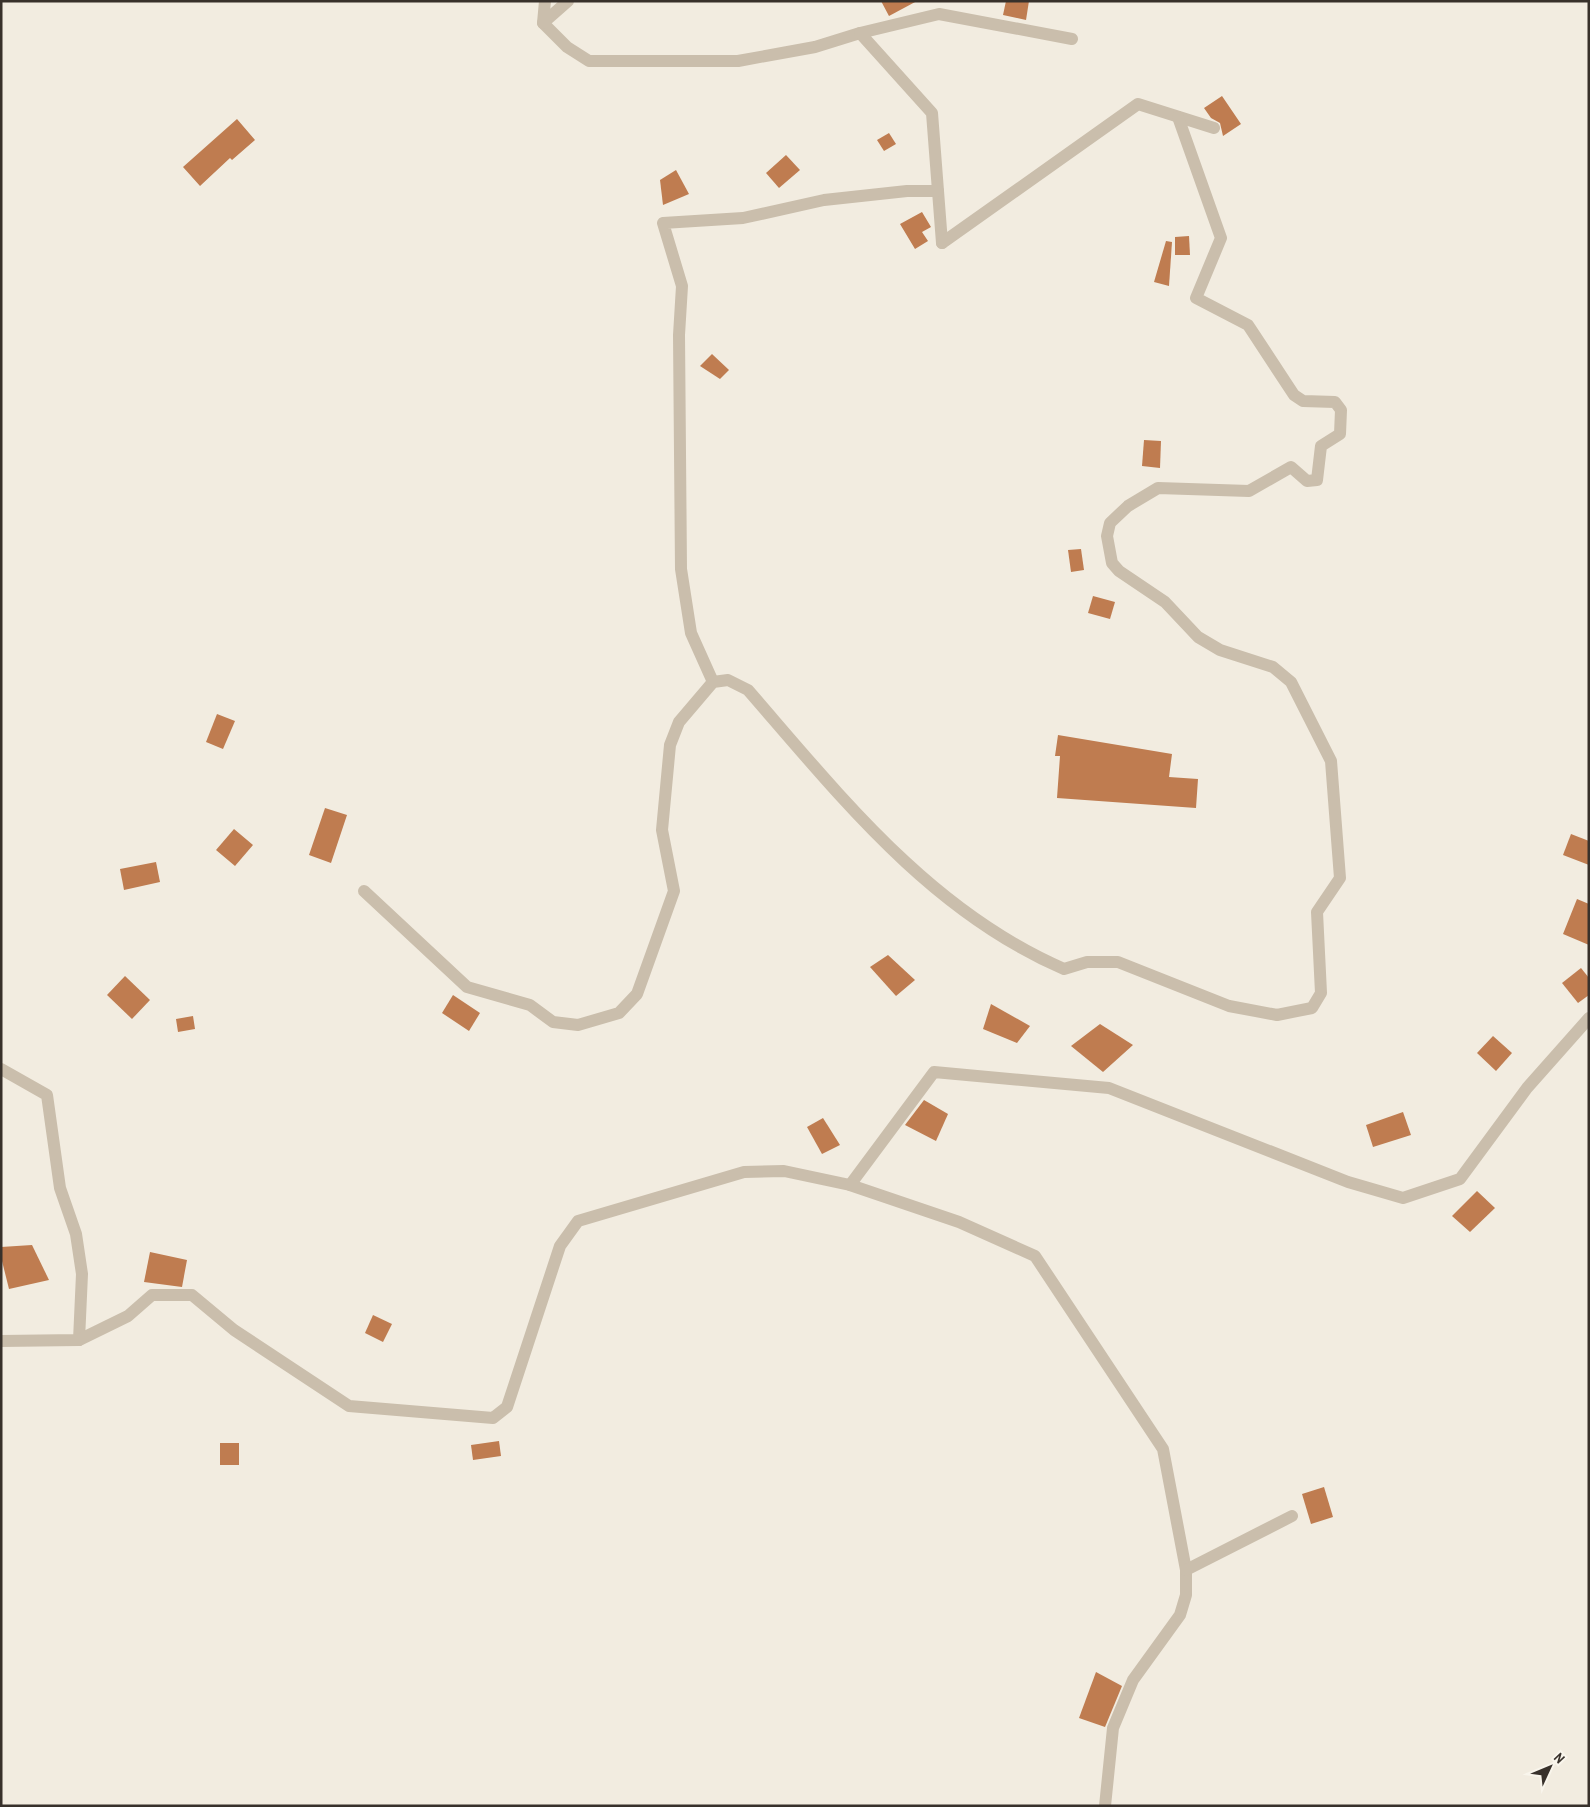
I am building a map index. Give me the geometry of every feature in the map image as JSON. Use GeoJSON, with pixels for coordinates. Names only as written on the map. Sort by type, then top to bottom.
{"type":"FeatureCollection","features":[{"type":"Feature","properties":{"kind":"street"},"geometry":{"type":"LineString","coordinates":[[545,1],[544,23],[567,47],[589,60],[738,61],[815,47],[860,33],[938,14],[1072,39]]}},
{"type":"Feature","properties":{"kind":"street"},"geometry":{"type":"LineString","coordinates":[[544,23],[568,1]]}},
{"type":"Feature","properties":{"kind":"street"},"geometry":{"type":"LineString","coordinates":[[860,33],[932,113],[942,243],[1138,104],[1214,128]]}},
{"type":"Feature","properties":{"kind":"street"},"geometry":{"type":"LineString","coordinates":[[364,891],[467,987],[530,1004],[553,1022],[578,1025],[618,1013],[638,994],[674,891],[662,830],[670,745],[679,722],[714,682],[728,680],[748,690],[862,821],[912,868],[944,896],[1036,957],[1064,969],[1087,962],[1118,962],[1229,1006],[1277,1015],[1312,1008],[1322,993],[1317,912],[1340,878],[1331,761],[1291,682],[1273,667],[1220,650],[1198,637],[1165,602],[1119,571],[1112,563],[1107,536],[1110,523],[1128,506],[1158,488],[1249,491],[1291,467],[1307,481],[1317,480],[1321,446],[1340,434],[1341,410],[1336,402],[1303,401],[1294,394],[1248,325],[1196,298],[1221,238],[1178,117]]}},
{"type":"Feature","properties":{"kind":"street"},"geometry":{"type":"LineString","coordinates":[[714,682],[691,633],[681,569],[679,335],[682,286],[663,223],[742,218],[824,200],[907,191],[938,191]]}},
{"type":"Feature","properties":{"kind":"street"},"geometry":{"type":"LineString","coordinates":[[850,1185],[934,1072],[1109,1088],[1348,1182],[1403,1198],[1460,1179],[1527,1088],[1589,1018]]}},
{"type":"Feature","properties":{"kind":"street"},"geometry":{"type":"LineString","coordinates":[[1,1069],[47,1095],[60,1188],[76,1234],[82,1274],[79,1340]]}},
{"type":"Feature","properties":{"kind":"street"},"geometry":{"type":"LineString","coordinates":[[1,1341],[79,1340],[128,1316],[152,1295],[192,1295],[234,1330],[349,1406],[493,1418],[507,1408],[560,1246],[578,1221],[744,1172],[784,1171],[850,1185],[959,1222],[1035,1256],[1162,1449],[1186,1570],[1186,1595],[1180,1616],[1133,1680],[1113,1728],[1104,1806]]}},
{"type":"Feature","properties":{"kind":"street"},"geometry":{"type":"LineString","coordinates":[[1186,1570],[1292,1516]]}},
{"type":"Feature","properties":{"kind":"building"},"geometry":{"type":"Polygon","coordinates":[[[881,1],[917,1],[889,16],[881,1]]]}},
{"type":"Feature","properties":{"kind":"building"},"geometry":{"type":"Polygon","coordinates":[[[1006,1],[1029,1],[1026,20],[1003,15],[1006,1]]]}},
{"type":"Feature","properties":{"kind":"building"},"geometry":{"type":"Polygon","coordinates":[[[1222,96],[1241,124],[1223,136],[1220,123],[1211,118],[1204,108],[1222,96]]]}},
{"type":"Feature","properties":{"kind":"building"},"geometry":{"type":"Polygon","coordinates":[[[237,119],[255,140],[232,160],[230,158],[200,186],[183,167],[237,119]]]}},
{"type":"Feature","properties":{"kind":"building"},"geometry":{"type":"Polygon","coordinates":[[[889,133],[896,144],[884,151],[877,140],[889,133]]]}},
{"type":"Feature","properties":{"kind":"building"},"geometry":{"type":"Polygon","coordinates":[[[786,155],[800,170],[779,188],[766,173],[786,155]]]}},
{"type":"Feature","properties":{"kind":"building"},"geometry":{"type":"Polygon","coordinates":[[[676,170],[689,194],[663,205],[660,180],[676,170]]]}},
{"type":"Feature","properties":{"kind":"building"},"geometry":{"type":"Polygon","coordinates":[[[922,212],[931,227],[922,232],[928,241],[915,249],[900,224],[922,212]]]}},
{"type":"Feature","properties":{"kind":"building"},"geometry":{"type":"Polygon","coordinates":[[[1189,236],[1190,255],[1175,255],[1175,237],[1189,236]]]}},
{"type":"Feature","properties":{"kind":"building"},"geometry":{"type":"Polygon","coordinates":[[[1166,241],[1172,242],[1169,286],[1154,282],[1166,241]]]}},
{"type":"Feature","properties":{"kind":"building"},"geometry":{"type":"Polygon","coordinates":[[[712,354],[729,370],[720,379],[700,366],[712,354]]]}},
{"type":"Feature","properties":{"kind":"building"},"geometry":{"type":"Polygon","coordinates":[[[1144,440],[1161,441],[1160,468],[1142,466],[1144,440]]]}},
{"type":"Feature","properties":{"kind":"building"},"geometry":{"type":"Polygon","coordinates":[[[1081,549],[1084,570],[1071,572],[1068,550],[1081,549]]]}},
{"type":"Feature","properties":{"kind":"building"},"geometry":{"type":"Polygon","coordinates":[[[1093,596],[1115,602],[1110,619],[1088,613],[1093,596]]]}},
{"type":"Feature","properties":{"kind":"building"},"geometry":{"type":"Polygon","coordinates":[[[217,714],[235,721],[223,749],[206,742],[217,714]]]}},
{"type":"Feature","properties":{"kind":"building"},"geometry":{"type":"Polygon","coordinates":[[[1058,735],[1172,754],[1169,777],[1198,779],[1196,808],[1057,798],[1060,756],[1055,756],[1058,735]]]}},
{"type":"Feature","properties":{"kind":"building"},"geometry":{"type":"Polygon","coordinates":[[[325,808],[347,815],[331,863],[309,855],[325,808]]]}},
{"type":"Feature","properties":{"kind":"building"},"geometry":{"type":"Polygon","coordinates":[[[234,829],[253,845],[235,866],[216,850],[234,829]]]}},
{"type":"Feature","properties":{"kind":"building"},"geometry":{"type":"Polygon","coordinates":[[[1571,834],[1589,841],[1589,865],[1563,855],[1571,834]]]}},
{"type":"Feature","properties":{"kind":"building"},"geometry":{"type":"Polygon","coordinates":[[[156,862],[160,882],[124,890],[120,869],[156,862]]]}},
{"type":"Feature","properties":{"kind":"building"},"geometry":{"type":"Polygon","coordinates":[[[1577,899],[1589,904],[1589,945],[1563,934],[1577,899]]]}},
{"type":"Feature","properties":{"kind":"building"},"geometry":{"type":"Polygon","coordinates":[[[888,955],[915,980],[896,996],[870,967],[888,955]]]}},
{"type":"Feature","properties":{"kind":"building"},"geometry":{"type":"Polygon","coordinates":[[[1581,968],[1589,978],[1589,995],[1578,1003],[1562,983],[1581,968]]]}},
{"type":"Feature","properties":{"kind":"building"},"geometry":{"type":"Polygon","coordinates":[[[125,976],[150,1000],[132,1019],[107,995],[125,976]]]}},
{"type":"Feature","properties":{"kind":"building"},"geometry":{"type":"Polygon","coordinates":[[[453,995],[480,1013],[469,1031],[442,1013],[453,995]]]}},
{"type":"Feature","properties":{"kind":"building"},"geometry":{"type":"Polygon","coordinates":[[[991,1004],[1030,1026],[1017,1043],[983,1029],[991,1004]]]}},
{"type":"Feature","properties":{"kind":"building"},"geometry":{"type":"Polygon","coordinates":[[[193,1016],[195,1029],[178,1032],[176,1019],[193,1016]]]}},
{"type":"Feature","properties":{"kind":"building"},"geometry":{"type":"Polygon","coordinates":[[[1100,1024],[1133,1045],[1103,1072],[1071,1046],[1100,1024]]]}},
{"type":"Feature","properties":{"kind":"building"},"geometry":{"type":"Polygon","coordinates":[[[1493,1036],[1512,1053],[1496,1071],[1477,1053],[1493,1036]]]}},
{"type":"Feature","properties":{"kind":"building"},"geometry":{"type":"Polygon","coordinates":[[[924,1100],[948,1114],[936,1141],[905,1125],[924,1100]]]}},
{"type":"Feature","properties":{"kind":"building"},"geometry":{"type":"Polygon","coordinates":[[[1403,1112],[1411,1135],[1373,1147],[1366,1125],[1403,1112]]]}},
{"type":"Feature","properties":{"kind":"building"},"geometry":{"type":"Polygon","coordinates":[[[823,1118],[840,1145],[822,1154],[807,1127],[823,1118]]]}},
{"type":"Feature","properties":{"kind":"building"},"geometry":{"type":"Polygon","coordinates":[[[1477,1191],[1495,1208],[1470,1232],[1452,1216],[1477,1191]]]}},
{"type":"Feature","properties":{"kind":"building"},"geometry":{"type":"Polygon","coordinates":[[[32,1245],[49,1280],[9,1289],[1,1257],[1,1247],[32,1245]]]}},
{"type":"Feature","properties":{"kind":"building"},"geometry":{"type":"Polygon","coordinates":[[[150,1252],[187,1260],[182,1287],[144,1282],[150,1252]]]}},
{"type":"Feature","properties":{"kind":"building"},"geometry":{"type":"Polygon","coordinates":[[[373,1315],[392,1324],[383,1342],[365,1333],[373,1315]]]}},
{"type":"Feature","properties":{"kind":"building"},"geometry":{"type":"Polygon","coordinates":[[[499,1441],[501,1456],[473,1460],[471,1445],[499,1441]]]}},
{"type":"Feature","properties":{"kind":"building"},"geometry":{"type":"Polygon","coordinates":[[[220,1443],[239,1443],[239,1465],[220,1465],[220,1443]]]}},
{"type":"Feature","properties":{"kind":"building"},"geometry":{"type":"Polygon","coordinates":[[[1324,1487],[1333,1517],[1311,1524],[1302,1494],[1324,1487]]]}},
{"type":"Feature","properties":{"kind":"building"},"geometry":{"type":"Polygon","coordinates":[[[1096,1672],[1122,1686],[1105,1727],[1079,1718],[1096,1672]]]}}]}
